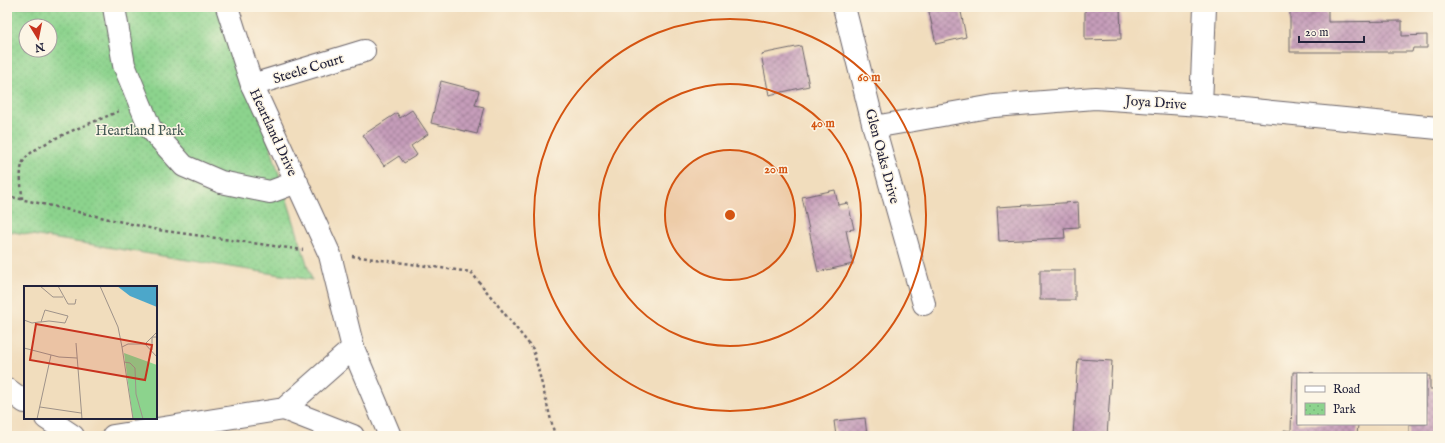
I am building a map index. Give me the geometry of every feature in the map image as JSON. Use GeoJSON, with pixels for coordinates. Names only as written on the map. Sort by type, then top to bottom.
{"type":"FeatureCollection","features":[{"type":"Feature","properties":{"kind":"street"},"geometry":{"type":"LineString","coordinates":[[114,7],[124,65],[150,128],[184,166],[220,182],[270,192],[297,182]]}},
{"type":"Feature","properties":{"kind":"street","name":"Heartland Drive"},"geometry":{"type":"LineString","coordinates":[[227,7],[252,85],[330,254],[353,348],[390,436]]}},
{"type":"Feature","properties":{"kind":"street","name":"Glen Oaks Drive"},"geometry":{"type":"LineString","coordinates":[[844,7],[874,127],[924,304]]}},
{"type":"Feature","properties":{"kind":"street"},"geometry":{"type":"LineString","coordinates":[[1201,105],[1205,7]]}},
{"type":"Feature","properties":{"kind":"street","name":"Steele Court"},"geometry":{"type":"LineString","coordinates":[[252,85],[364,51]]}},
{"type":"Feature","properties":{"kind":"street","name":"Joya Drive"},"geometry":{"type":"LineString","coordinates":[[874,127],[994,106],[1095,98],[1201,105],[1438,128]]}},
{"type":"Feature","properties":{"kind":"street"},"geometry":{"type":"LineString","coordinates":[[284,409],[353,348]]}},
{"type":"Feature","properties":{"kind":"street"},"geometry":{"type":"LineString","coordinates":[[7,389],[24,401]]}},
{"type":"Feature","properties":{"kind":"street"},"geometry":{"type":"LineString","coordinates":[[114,436],[284,409],[353,436]]}},
{"type":"Feature","properties":{"kind":"street"},"geometry":{"type":"LineString","coordinates":[[48,419],[73,436]]}},
{"type":"Feature","properties":{"kind":"path"},"geometry":{"type":"LineString","coordinates":[[22,199],[22,172],[24,160],[32,151],[44,144],[140,103]]}},
{"type":"Feature","properties":{"kind":"green space","name":"Heartland Park"},"geometry":{"type":"Polygon","coordinates":[[[7,7],[227,7],[312,280],[7,231],[7,7]]]}},
{"type":"Feature","properties":{"kind":"building"},"geometry":{"type":"Polygon","coordinates":[[[928,7],[960,7],[966,37],[936,44],[928,7]]]}},
{"type":"Feature","properties":{"kind":"building"},"geometry":{"type":"Polygon","coordinates":[[[1085,7],[1120,7],[1121,39],[1085,40],[1085,7]]]}},
{"type":"Feature","properties":{"kind":"building"},"geometry":{"type":"Polygon","coordinates":[[[1290,7],[1328,7],[1328,22],[1402,21],[1402,36],[1427,35],[1427,48],[1413,48],[1412,52],[1290,52],[1290,7]]]}},
{"type":"Feature","properties":{"kind":"building"},"geometry":{"type":"Polygon","coordinates":[[[801,46],[809,86],[769,95],[761,54],[801,46]]]}},
{"type":"Feature","properties":{"kind":"building"},"geometry":{"type":"Polygon","coordinates":[[[441,81],[479,91],[475,105],[484,107],[477,134],[431,123],[441,81]]]}},
{"type":"Feature","properties":{"kind":"building"},"geometry":{"type":"Polygon","coordinates":[[[412,110],[428,134],[411,146],[417,155],[404,163],[399,156],[384,166],[363,135],[397,113],[400,118],[412,110]]]}},
{"type":"Feature","properties":{"kind":"building"},"geometry":{"type":"Polygon","coordinates":[[[835,190],[838,205],[848,203],[854,229],[846,230],[853,264],[818,272],[802,197],[835,190]]]}},
{"type":"Feature","properties":{"kind":"building"},"geometry":{"type":"Polygon","coordinates":[[[1078,202],[1079,227],[1064,228],[1065,238],[999,241],[997,207],[1078,202]]]}},
{"type":"Feature","properties":{"kind":"building"},"geometry":{"type":"Polygon","coordinates":[[[1040,270],[1075,270],[1075,300],[1040,300],[1040,270]]]}},
{"type":"Feature","properties":{"kind":"building"},"geometry":{"type":"Polygon","coordinates":[[[1078,359],[1112,361],[1107,436],[1073,436],[1078,359]]]}},
{"type":"Feature","properties":{"kind":"building"},"geometry":{"type":"Polygon","coordinates":[[[1293,372],[1314,373],[1297,373],[1297,425],[1358,425],[1357,436],[1283,436],[1284,430],[1291,431],[1293,372]]]}},
{"type":"Feature","properties":{"kind":"building"},"geometry":{"type":"Polygon","coordinates":[[[1427,376],[1430,376],[1430,389],[1438,389],[1438,436],[1409,436],[1409,425],[1427,425],[1427,376]]]}},
{"type":"Feature","properties":{"kind":"building"},"geometry":{"type":"Polygon","coordinates":[[[865,418],[867,436],[836,436],[834,421],[865,418]]]}}]}
